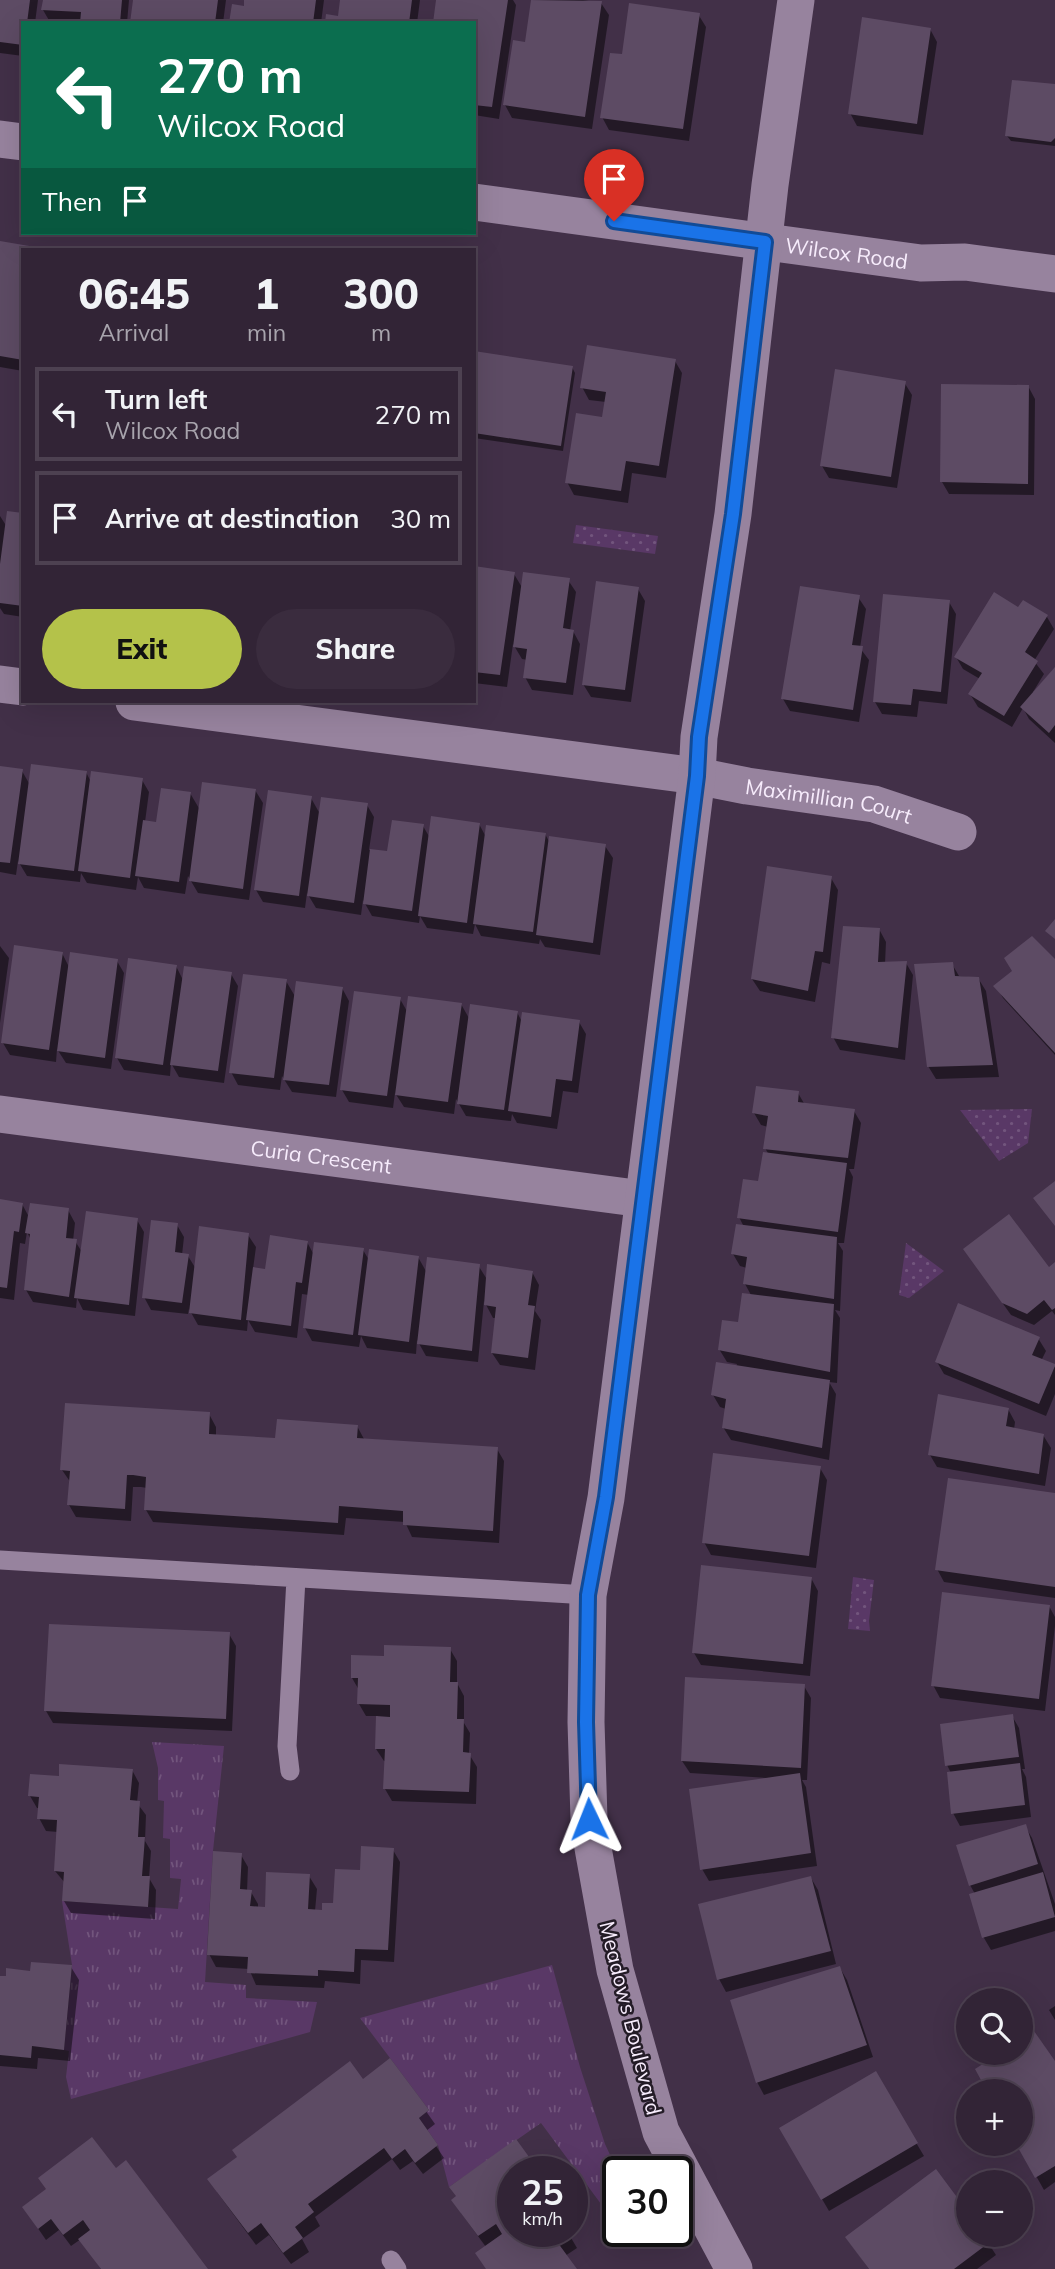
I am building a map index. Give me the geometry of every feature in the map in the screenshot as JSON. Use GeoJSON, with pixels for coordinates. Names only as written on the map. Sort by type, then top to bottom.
{"type":"FeatureCollection","features":[{"type":"Feature","properties":{"kind":"street","name":"Meadows Boulevard"},"geometry":{"type":"LineString","coordinates":[[734,2269],[661,2132],[615,1970],[589,1819],[586,1722],[588,1595],[606,1497],[697,776],[699,737],[733,514],[770,185],[796,0]]}},
{"type":"Feature","properties":{"kind":"street"},"geometry":{"type":"LineString","coordinates":[[0,139],[21,142]]}},
{"type":"Feature","properties":{"kind":"street","name":"Wilcox Road"},"geometry":{"type":"LineString","coordinates":[[476,202],[921,263],[965,262],[1055,274]]}},
{"type":"Feature","properties":{"kind":"street"},"geometry":{"type":"LineString","coordinates":[[0,684],[21,687]]}},
{"type":"Feature","properties":{"kind":"street"},"geometry":{"type":"LineString","coordinates":[[142,703],[697,776]]}},
{"type":"Feature","properties":{"kind":"street","name":"Maximillian Court"},"geometry":{"type":"LineString","coordinates":[[697,776],[874,804],[958,832]]}},
{"type":"Feature","properties":{"kind":"street","name":"Curia Crescent"},"geometry":{"type":"LineString","coordinates":[[0,1114],[643,1199]]}},
{"type":"Feature","properties":{"kind":"lane"},"geometry":{"type":"LineString","coordinates":[[0,1560],[588,1595]]}},
{"type":"Feature","properties":{"kind":"lane"},"geometry":{"type":"LineString","coordinates":[[290,1771],[287,1746],[296,1578]]}},
{"type":"Feature","properties":{"kind":"green space"},"geometry":{"type":"Polygon","coordinates":[[[576,525],[658,536],[655,554],[573,543],[576,525]]]}},
{"type":"Feature","properties":{"kind":"green space"},"geometry":{"type":"Polygon","coordinates":[[[1032,1109],[1028,1143],[999,1161],[960,1110],[1032,1109]]]}},
{"type":"Feature","properties":{"kind":"green space"},"geometry":{"type":"Polygon","coordinates":[[[906,1243],[944,1271],[909,1298],[899,1295],[906,1243]]]}},
{"type":"Feature","properties":{"kind":"green space"},"geometry":{"type":"Polygon","coordinates":[[[853,1577],[874,1580],[870,1631],[848,1629],[853,1577]]]}},
{"type":"Feature","properties":{"kind":"green space"},"geometry":{"type":"Polygon","coordinates":[[[152,1742],[224,1746],[213,1851],[205,1982],[246,1985],[246,1998],[317,2002],[310,2032],[71,2099],[66,2077],[69,2051],[64,2050],[72,1965],[62,1901],[178,1909],[181,1879],[170,1878],[170,1839],[163,1838],[164,1801],[158,1800],[158,1768],[152,1742]]]}},
{"type":"Feature","properties":{"kind":"green space"},"geometry":{"type":"Polygon","coordinates":[[[552,1965],[580,2067],[611,2156],[602,2156],[602,2205],[588,2186],[588,2156],[565,2156],[541,2123],[449,2187],[438,2145],[419,2118],[429,2110],[360,2018],[552,1965]]]}},
{"type":"Feature","properties":{"kind":"building"},"geometry":{"type":"Polygon","coordinates":[[[0,0],[30,0],[27,21],[21,21],[21,45],[0,42],[0,0]]]}},
{"type":"Feature","properties":{"kind":"building"},"geometry":{"type":"Polygon","coordinates":[[[43,0],[122,0],[120,21],[80,21],[81,12],[41,10],[43,0]]]}},
{"type":"Feature","properties":{"kind":"building"},"geometry":{"type":"Polygon","coordinates":[[[133,0],[218,0],[215,21],[130,21],[133,0]]]}},
{"type":"Feature","properties":{"kind":"building"},"geometry":{"type":"Polygon","coordinates":[[[244,0],[316,0],[313,21],[229,21],[232,4],[244,6],[244,0]]]}},
{"type":"Feature","properties":{"kind":"building"},"geometry":{"type":"Polygon","coordinates":[[[340,0],[412,0],[409,21],[325,21],[326,14],[338,16],[340,0]]]}},
{"type":"Feature","properties":{"kind":"building"},"geometry":{"type":"Polygon","coordinates":[[[436,0],[508,0],[492,107],[476,105],[476,21],[433,21],[436,0]]]}},
{"type":"Feature","properties":{"kind":"building"},"geometry":{"type":"Polygon","coordinates":[[[531,0],[602,1],[585,117],[503,105],[513,40],[525,42],[531,0]]]}},
{"type":"Feature","properties":{"kind":"building"},"geometry":{"type":"Polygon","coordinates":[[[629,3],[700,13],[683,129],[600,118],[610,53],[622,54],[629,3]]]}},
{"type":"Feature","properties":{"kind":"building"},"geometry":{"type":"Polygon","coordinates":[[[862,17],[931,28],[917,124],[848,114],[862,17]]]}},
{"type":"Feature","properties":{"kind":"building"},"geometry":{"type":"Polygon","coordinates":[[[1012,80],[1055,84],[1055,138],[1051,142],[1005,136],[1012,80]]]}},
{"type":"Feature","properties":{"kind":"building"},"geometry":{"type":"Polygon","coordinates":[[[0,241],[41,248],[21,248],[21,360],[0,356],[0,241]]]}},
{"type":"Feature","properties":{"kind":"building"},"geometry":{"type":"Polygon","coordinates":[[[587,345],[676,359],[659,466],[626,461],[621,491],[565,483],[576,413],[602,417],[606,392],[580,388],[587,345]]]}},
{"type":"Feature","properties":{"kind":"building"},"geometry":{"type":"Polygon","coordinates":[[[476,351],[573,366],[561,446],[476,433],[476,351]]]}},
{"type":"Feature","properties":{"kind":"building"},"geometry":{"type":"Polygon","coordinates":[[[835,369],[906,381],[891,477],[820,466],[835,369]]]}},
{"type":"Feature","properties":{"kind":"building"},"geometry":{"type":"Polygon","coordinates":[[[941,384],[1029,385],[1028,484],[940,482],[941,384]]]}},
{"type":"Feature","properties":{"kind":"building"},"geometry":{"type":"Polygon","coordinates":[[[7,511],[21,513],[21,606],[0,603],[0,564],[7,511]]]}},
{"type":"Feature","properties":{"kind":"building"},"geometry":{"type":"Polygon","coordinates":[[[476,566],[515,572],[500,675],[476,672],[476,566]]]}},
{"type":"Feature","properties":{"kind":"building"},"geometry":{"type":"Polygon","coordinates":[[[523,572],[570,578],[563,628],[574,630],[566,683],[523,678],[527,649],[513,647],[523,572]]]}},
{"type":"Feature","properties":{"kind":"building"},"geometry":{"type":"Polygon","coordinates":[[[596,581],[639,587],[625,690],[582,685],[596,581]]]}},
{"type":"Feature","properties":{"kind":"building"},"geometry":{"type":"Polygon","coordinates":[[[800,586],[860,595],[852,645],[863,646],[853,710],[781,699],[800,586]]]}},
{"type":"Feature","properties":{"kind":"building"},"geometry":{"type":"Polygon","coordinates":[[[994,592],[1018,607],[1023,600],[1048,615],[1025,652],[1038,661],[1004,716],[968,694],[982,673],[954,657],[994,592]]]}},
{"type":"Feature","properties":{"kind":"building"},"geometry":{"type":"Polygon","coordinates":[[[883,594],[950,600],[941,692],[913,689],[911,705],[873,702],[883,594]]]}},
{"type":"Feature","properties":{"kind":"building"},"geometry":{"type":"Polygon","coordinates":[[[1055,667],[1055,725],[1049,733],[1020,707],[1055,667]]]}},
{"type":"Feature","properties":{"kind":"building"},"geometry":{"type":"Polygon","coordinates":[[[31,764],[87,771],[74,871],[18,864],[31,764]]]}},
{"type":"Feature","properties":{"kind":"building"},"geometry":{"type":"Polygon","coordinates":[[[0,766],[23,769],[10,863],[0,862],[0,766]]]}},
{"type":"Feature","properties":{"kind":"building"},"geometry":{"type":"Polygon","coordinates":[[[91,771],[143,778],[130,878],[78,871],[91,771]]]}},
{"type":"Feature","properties":{"kind":"building"},"geometry":{"type":"Polygon","coordinates":[[[202,782],[256,789],[243,889],[189,881],[202,782]]]}},
{"type":"Feature","properties":{"kind":"building"},"geometry":{"type":"Polygon","coordinates":[[[161,788],[191,792],[179,882],[135,876],[143,820],[156,822],[161,788]]]}},
{"type":"Feature","properties":{"kind":"building"},"geometry":{"type":"Polygon","coordinates":[[[268,790],[312,796],[299,896],[254,890],[268,790]]]}},
{"type":"Feature","properties":{"kind":"building"},"geometry":{"type":"Polygon","coordinates":[[[321,797],[368,803],[354,903],[307,896],[321,797]]]}},
{"type":"Feature","properties":{"kind":"building"},"geometry":{"type":"Polygon","coordinates":[[[431,816],[480,823],[467,923],[418,916],[431,816]]]}},
{"type":"Feature","properties":{"kind":"building"},"geometry":{"type":"Polygon","coordinates":[[[392,820],[424,824],[412,911],[363,904],[370,849],[387,851],[392,820]]]}},
{"type":"Feature","properties":{"kind":"building"},"geometry":{"type":"Polygon","coordinates":[[[486,825],[546,833],[533,932],[473,924],[486,825]]]}},
{"type":"Feature","properties":{"kind":"building"},"geometry":{"type":"Polygon","coordinates":[[[549,836],[606,844],[593,943],[536,935],[549,836]]]}},
{"type":"Feature","properties":{"kind":"building"},"geometry":{"type":"Polygon","coordinates":[[[767,866],[832,876],[823,952],[815,951],[808,991],[751,979],[767,866]]]}},
{"type":"Feature","properties":{"kind":"building"},"geometry":{"type":"Polygon","coordinates":[[[1055,919],[1055,939],[1045,931],[1055,919]]]}},
{"type":"Feature","properties":{"kind":"building"},"geometry":{"type":"Polygon","coordinates":[[[843,926],[880,928],[878,962],[907,961],[898,1048],[831,1038],[843,926]]]}},
{"type":"Feature","properties":{"kind":"building"},"geometry":{"type":"Polygon","coordinates":[[[1032,936],[1055,959],[1055,1053],[993,986],[1012,971],[1004,958],[1032,936]]]}},
{"type":"Feature","properties":{"kind":"building"},"geometry":{"type":"Polygon","coordinates":[[[14,945],[63,952],[49,1050],[1,1043],[14,945]]]}},
{"type":"Feature","properties":{"kind":"building"},"geometry":{"type":"Polygon","coordinates":[[[70,952],[118,959],[105,1058],[57,1051],[70,952]]]}},
{"type":"Feature","properties":{"kind":"building"},"geometry":{"type":"Polygon","coordinates":[[[128,958],[177,965],[163,1065],[115,1058],[128,958]]]}},
{"type":"Feature","properties":{"kind":"building"},"geometry":{"type":"Polygon","coordinates":[[[953,962],[955,976],[979,977],[993,1065],[927,1067],[914,964],[953,962]]]}},
{"type":"Feature","properties":{"kind":"building"},"geometry":{"type":"Polygon","coordinates":[[[184,966],[232,972],[218,1071],[170,1065],[184,966]]]}},
{"type":"Feature","properties":{"kind":"building"},"geometry":{"type":"Polygon","coordinates":[[[243,974],[287,979],[274,1078],[229,1073],[243,974]]]}},
{"type":"Feature","properties":{"kind":"building"},"geometry":{"type":"Polygon","coordinates":[[[296,981],[343,987],[329,1085],[283,1080],[296,981]]]}},
{"type":"Feature","properties":{"kind":"building"},"geometry":{"type":"Polygon","coordinates":[[[354,991],[401,997],[387,1096],[340,1090],[354,991]]]}},
{"type":"Feature","properties":{"kind":"building"},"geometry":{"type":"Polygon","coordinates":[[[408,996],[462,1003],[448,1102],[395,1095],[408,996]]]}},
{"type":"Feature","properties":{"kind":"building"},"geometry":{"type":"Polygon","coordinates":[[[470,1004],[518,1011],[504,1110],[457,1104],[470,1004]]]}},
{"type":"Feature","properties":{"kind":"building"},"geometry":{"type":"Polygon","coordinates":[[[522,1012],[580,1020],[572,1081],[556,1079],[551,1117],[508,1111],[522,1012]]]}},
{"type":"Feature","properties":{"kind":"building"},"geometry":{"type":"Polygon","coordinates":[[[756,1086],[799,1091],[798,1102],[855,1109],[848,1158],[763,1149],[768,1116],[752,1113],[756,1086]]]}},
{"type":"Feature","properties":{"kind":"building"},"geometry":{"type":"Polygon","coordinates":[[[763,1152],[847,1163],[838,1232],[737,1218],[743,1179],[758,1181],[763,1152]]]}},
{"type":"Feature","properties":{"kind":"building"},"geometry":{"type":"Polygon","coordinates":[[[1055,1181],[1055,1226],[1033,1198],[1055,1181]]]}},
{"type":"Feature","properties":{"kind":"building"},"geometry":{"type":"Polygon","coordinates":[[[0,1199],[23,1203],[19,1232],[14,1231],[7,1288],[0,1287],[0,1199]]]}},
{"type":"Feature","properties":{"kind":"building"},"geometry":{"type":"Polygon","coordinates":[[[30,1203],[69,1208],[66,1238],[77,1239],[69,1297],[24,1290],[30,1234],[25,1233],[30,1203]]]}},
{"type":"Feature","properties":{"kind":"building"},"geometry":{"type":"Polygon","coordinates":[[[86,1211],[138,1218],[129,1305],[74,1298],[86,1211]]]}},
{"type":"Feature","properties":{"kind":"building"},"geometry":{"type":"Polygon","coordinates":[[[1009,1214],[1049,1267],[1055,1262],[1055,1308],[1052,1310],[1044,1300],[1027,1314],[1002,1303],[963,1249],[1009,1214]]]}},
{"type":"Feature","properties":{"kind":"building"},"geometry":{"type":"Polygon","coordinates":[[[151,1220],[178,1223],[175,1252],[189,1254],[182,1303],[142,1298],[151,1220]]]}},
{"type":"Feature","properties":{"kind":"building"},"geometry":{"type":"Polygon","coordinates":[[[736,1224],[837,1237],[834,1299],[743,1284],[747,1257],[731,1254],[736,1224]]]}},
{"type":"Feature","properties":{"kind":"building"},"geometry":{"type":"Polygon","coordinates":[[[199,1226],[249,1233],[241,1320],[189,1313],[199,1226]]]}},
{"type":"Feature","properties":{"kind":"building"},"geometry":{"type":"Polygon","coordinates":[[[270,1235],[308,1241],[302,1283],[296,1282],[291,1326],[246,1320],[253,1267],[265,1269],[270,1235]]]}},
{"type":"Feature","properties":{"kind":"building"},"geometry":{"type":"Polygon","coordinates":[[[314,1242],[364,1248],[353,1335],[303,1328],[314,1242]]]}},
{"type":"Feature","properties":{"kind":"building"},"geometry":{"type":"Polygon","coordinates":[[[369,1249],[419,1256],[409,1342],[358,1335],[369,1249]]]}},
{"type":"Feature","properties":{"kind":"building"},"geometry":{"type":"Polygon","coordinates":[[[427,1257],[480,1264],[472,1351],[417,1344],[427,1257]]]}},
{"type":"Feature","properties":{"kind":"building"},"geometry":{"type":"Polygon","coordinates":[[[487,1264],[533,1271],[528,1305],[535,1306],[528,1358],[491,1353],[496,1307],[484,1305],[487,1264]]]}},
{"type":"Feature","properties":{"kind":"building"},"geometry":{"type":"Polygon","coordinates":[[[742,1293],[834,1304],[830,1372],[718,1350],[722,1320],[738,1322],[742,1293]]]}},
{"type":"Feature","properties":{"kind":"building"},"geometry":{"type":"Polygon","coordinates":[[[958,1303],[1040,1337],[1032,1355],[1055,1366],[1039,1404],[935,1362],[958,1303]]]}},
{"type":"Feature","properties":{"kind":"building"},"geometry":{"type":"Polygon","coordinates":[[[716,1362],[830,1380],[822,1448],[722,1428],[726,1399],[711,1395],[716,1362]]]}},
{"type":"Feature","properties":{"kind":"building"},"geometry":{"type":"Polygon","coordinates":[[[938,1394],[1009,1408],[1006,1426],[1044,1434],[1039,1474],[928,1455],[938,1394]]]}},
{"type":"Feature","properties":{"kind":"building"},"geometry":{"type":"Polygon","coordinates":[[[65,1403],[210,1412],[209,1434],[275,1438],[277,1419],[358,1425],[357,1438],[498,1447],[493,1531],[403,1525],[403,1511],[339,1506],[338,1523],[144,1510],[146,1477],[133,1475],[127,1475],[125,1509],[67,1505],[70,1471],[60,1470],[65,1403]]]}},
{"type":"Feature","properties":{"kind":"building"},"geometry":{"type":"Polygon","coordinates":[[[713,1453],[821,1466],[809,1556],[702,1543],[713,1453]]]}},
{"type":"Feature","properties":{"kind":"building"},"geometry":{"type":"Polygon","coordinates":[[[948,1478],[1055,1493],[1055,1587],[935,1570],[948,1478]]]}},
{"type":"Feature","properties":{"kind":"building"},"geometry":{"type":"Polygon","coordinates":[[[701,1565],[812,1577],[803,1664],[692,1653],[701,1565]]]}},
{"type":"Feature","properties":{"kind":"building"},"geometry":{"type":"Polygon","coordinates":[[[942,1592],[1050,1605],[1039,1699],[931,1686],[942,1592]]]}},
{"type":"Feature","properties":{"kind":"building"},"geometry":{"type":"Polygon","coordinates":[[[49,1624],[230,1632],[226,1719],[44,1711],[49,1624]]]}},
{"type":"Feature","properties":{"kind":"building"},"geometry":{"type":"Polygon","coordinates":[[[384,1645],[451,1647],[450,1682],[458,1682],[457,1719],[464,1719],[463,1752],[471,1753],[469,1792],[383,1789],[385,1749],[375,1749],[376,1716],[390,1717],[390,1705],[357,1704],[358,1678],[351,1678],[351,1655],[384,1656],[384,1645]]]}},
{"type":"Feature","properties":{"kind":"building"},"geometry":{"type":"Polygon","coordinates":[[[685,1677],[805,1684],[801,1768],[681,1761],[685,1677]]]}},
{"type":"Feature","properties":{"kind":"building"},"geometry":{"type":"Polygon","coordinates":[[[1013,1714],[1019,1757],[945,1766],[940,1724],[1013,1714]]]}},
{"type":"Feature","properties":{"kind":"building"},"geometry":{"type":"Polygon","coordinates":[[[1020,1763],[1025,1805],[951,1814],[947,1772],[1020,1763]]]}},
{"type":"Feature","properties":{"kind":"building"},"geometry":{"type":"Polygon","coordinates":[[[59,1764],[133,1769],[130,1800],[140,1801],[138,1837],[145,1837],[142,1876],[150,1876],[148,1907],[62,1901],[64,1872],[54,1871],[57,1820],[37,1819],[39,1797],[28,1796],[30,1774],[59,1776],[59,1764]]]}},
{"type":"Feature","properties":{"kind":"building"},"geometry":{"type":"Polygon","coordinates":[[[800,1773],[811,1853],[700,1870],[689,1789],[800,1773]]]}},
{"type":"Feature","properties":{"kind":"building"},"geometry":{"type":"Polygon","coordinates":[[[1026,1824],[1038,1864],[969,1886],[956,1845],[1026,1824]]]}},
{"type":"Feature","properties":{"kind":"building"},"geometry":{"type":"Polygon","coordinates":[[[361,1846],[394,1848],[388,1950],[355,1949],[354,1972],[318,1970],[318,1976],[247,1973],[248,1957],[207,1955],[213,1851],[242,1853],[240,1889],[252,1890],[250,1906],[265,1907],[266,1872],[310,1874],[308,1909],[322,1910],[322,1903],[333,1903],[335,1869],[360,1870],[361,1846]]]}},
{"type":"Feature","properties":{"kind":"building"},"geometry":{"type":"Polygon","coordinates":[[[1043,1872],[1055,1917],[982,1938],[969,1894],[1043,1872]]]}},
{"type":"Feature","properties":{"kind":"building"},"geometry":{"type":"Polygon","coordinates":[[[811,1876],[831,1951],[717,1980],[698,1904],[811,1876]]]}},
{"type":"Feature","properties":{"kind":"building"},"geometry":{"type":"Polygon","coordinates":[[[31,1962],[72,1965],[64,2050],[32,2046],[31,2058],[0,2055],[0,1976],[6,1976],[6,1968],[30,1971],[31,1962]]]}},
{"type":"Feature","properties":{"kind":"building"},"geometry":{"type":"Polygon","coordinates":[[[840,1966],[867,2045],[756,2083],[730,2000],[840,1966]]]}},
{"type":"Feature","properties":{"kind":"building"},"geometry":{"type":"Polygon","coordinates":[[[1033,2032],[1055,2061],[1055,2166],[1035,2178],[1033,2170],[1023,2156],[1033,2156],[1033,2079],[980,2079],[975,2069],[981,2065],[1033,2065],[1033,2032]]]}},
{"type":"Feature","properties":{"kind":"building"},"geometry":{"type":"Polygon","coordinates":[[[390,2058],[429,2110],[419,2118],[438,2145],[415,2163],[405,2149],[392,2159],[384,2148],[308,2204],[314,2212],[295,2227],[303,2238],[283,2253],[261,2223],[248,2233],[207,2179],[237,2157],[232,2150],[350,2061],[363,2079],[390,2058]]]}},
{"type":"Feature","properties":{"kind":"building"},"geometry":{"type":"Polygon","coordinates":[[[876,2071],[918,2143],[821,2200],[779,2128],[876,2071]]]}},
{"type":"Feature","properties":{"kind":"building"},"geometry":{"type":"Polygon","coordinates":[[[92,2137],[116,2168],[126,2160],[208,2269],[101,2269],[78,2239],[90,2230],[83,2220],[63,2235],[51,2219],[38,2229],[22,2207],[46,2189],[38,2178],[92,2137]]]}},
{"type":"Feature","properties":{"kind":"building"},"geometry":{"type":"Polygon","coordinates":[[[516,2139],[528,2156],[497,2156],[497,2226],[478,2236],[451,2200],[456,2196],[449,2187],[516,2139]]]}},
{"type":"Feature","properties":{"kind":"building"},"geometry":{"type":"Polygon","coordinates":[[[936,2169],[956,2196],[956,2247],[983,2247],[954,2269],[869,2269],[845,2237],[936,2169]]]}},
{"type":"Feature","properties":{"kind":"building"},"geometry":{"type":"Polygon","coordinates":[[[497,2238],[497,2247],[561,2247],[577,2269],[486,2269],[475,2253],[497,2238]]]}},
{"type":"Feature","properties":{"kind":"route"},"geometry":{"type":"LineString","coordinates":[[589,1819],[586,1722],[588,1595],[606,1497],[697,776],[699,737],[733,514],[765,242],[614,221]]}}]}
